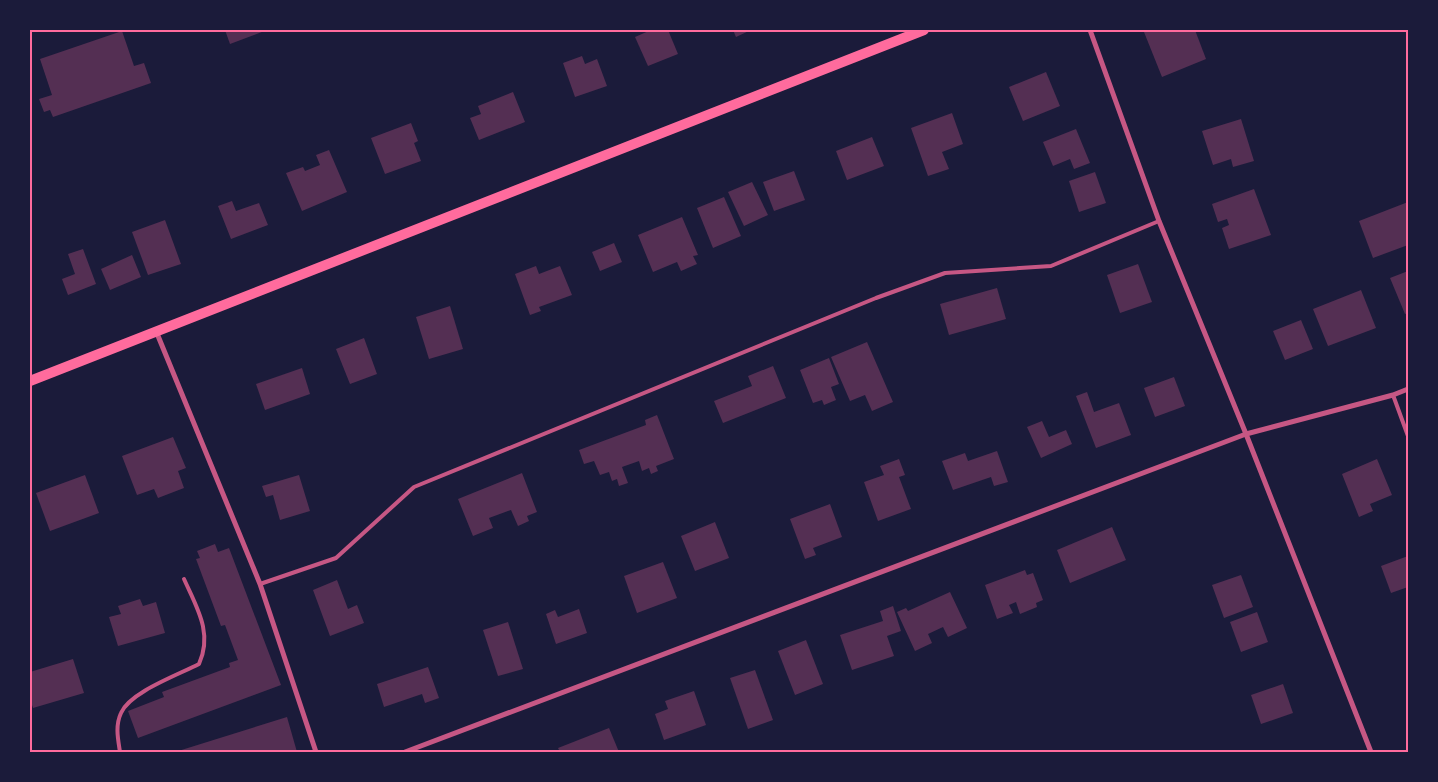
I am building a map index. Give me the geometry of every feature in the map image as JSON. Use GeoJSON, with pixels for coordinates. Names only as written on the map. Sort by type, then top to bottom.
{"type":"FeatureCollection","features":[{"type":"Feature","properties":{"kind":"main road"},"geometry":{"type":"LineString","coordinates":[[30,381],[924,30]]}},
{"type":"Feature","properties":{"kind":"street"},"geometry":{"type":"LineString","coordinates":[[1090,30],[1159,221],[1246,434],[1371,752]]}},
{"type":"Feature","properties":{"kind":"street"},"geometry":{"type":"LineString","coordinates":[[156,331],[260,584],[316,752]]}},
{"type":"Feature","properties":{"kind":"street"},"geometry":{"type":"LineString","coordinates":[[405,752],[1246,434],[1393,395],[1408,389]]}},
{"type":"Feature","properties":{"kind":"lane"},"geometry":{"type":"LineString","coordinates":[[260,584],[336,558],[414,487],[876,298],[945,273],[1051,266],[1159,221]]}},
{"type":"Feature","properties":{"kind":"lane"},"geometry":{"type":"LineString","coordinates":[[1393,395],[1408,436]]}},
{"type":"Feature","properties":{"kind":"lane"},"geometry":{"type":"LineString","coordinates":[[120,752],[117,731],[120,714],[128,701],[199,664],[204,654],[206,637],[199,612],[184,579]]}},
{"type":"Feature","properties":{"kind":"building"},"geometry":{"type":"Polygon","coordinates":[[[225,30],[267,30],[230,44],[225,30]]]}},
{"type":"Feature","properties":{"kind":"building"},"geometry":{"type":"Polygon","coordinates":[[[651,30],[668,30],[678,54],[648,66],[635,37],[651,30]]]}},
{"type":"Feature","properties":{"kind":"building"},"geometry":{"type":"Polygon","coordinates":[[[733,30],[751,30],[736,37],[733,30]]]}},
{"type":"Feature","properties":{"kind":"building"},"geometry":{"type":"Polygon","coordinates":[[[1150,30],[1195,30],[1206,59],[1162,77],[1144,32],[1150,30]]]}},
{"type":"Feature","properties":{"kind":"building"},"geometry":{"type":"Polygon","coordinates":[[[122,31],[134,66],[144,63],[151,83],[53,117],[50,110],[44,112],[39,99],[52,95],[40,59],[122,31]]]}},
{"type":"Feature","properties":{"kind":"building"},"geometry":{"type":"Polygon","coordinates":[[[582,56],[585,64],[597,59],[607,86],[575,97],[563,63],[582,56]]]}},
{"type":"Feature","properties":{"kind":"building"},"geometry":{"type":"Polygon","coordinates":[[[1046,72],[1060,106],[1023,121],[1009,87],[1046,72]]]}},
{"type":"Feature","properties":{"kind":"building"},"geometry":{"type":"Polygon","coordinates":[[[513,92],[525,122],[479,140],[470,118],[481,114],[478,106],[513,92]]]}},
{"type":"Feature","properties":{"kind":"building"},"geometry":{"type":"Polygon","coordinates":[[[952,113],[963,144],[942,152],[949,169],[928,176],[911,128],[952,113]]]}},
{"type":"Feature","properties":{"kind":"building"},"geometry":{"type":"Polygon","coordinates":[[[1241,119],[1254,161],[1233,167],[1231,159],[1213,165],[1202,131],[1241,119]]]}},
{"type":"Feature","properties":{"kind":"building"},"geometry":{"type":"Polygon","coordinates":[[[411,123],[418,141],[414,143],[421,161],[385,174],[371,138],[411,123]]]}},
{"type":"Feature","properties":{"kind":"building"},"geometry":{"type":"Polygon","coordinates":[[[1076,129],[1090,163],[1074,169],[1070,159],[1053,166],[1043,142],[1076,129]]]}},
{"type":"Feature","properties":{"kind":"building"},"geometry":{"type":"Polygon","coordinates":[[[872,137],[884,166],[847,180],[836,151],[872,137]]]}},
{"type":"Feature","properties":{"kind":"building"},"geometry":{"type":"Polygon","coordinates":[[[329,150],[347,192],[302,211],[286,173],[303,167],[305,171],[320,165],[316,155],[329,150]]]}},
{"type":"Feature","properties":{"kind":"building"},"geometry":{"type":"Polygon","coordinates":[[[794,171],[805,200],[774,211],[763,182],[794,171]]]}},
{"type":"Feature","properties":{"kind":"building"},"geometry":{"type":"Polygon","coordinates":[[[1095,172],[1106,203],[1079,212],[1069,181],[1095,172]]]}},
{"type":"Feature","properties":{"kind":"building"},"geometry":{"type":"Polygon","coordinates":[[[752,182],[768,215],[744,226],[728,192],[752,182]]]}},
{"type":"Feature","properties":{"kind":"building"},"geometry":{"type":"Polygon","coordinates":[[[1254,189],[1271,235],[1229,249],[1222,228],[1229,225],[1227,219],[1218,222],[1212,204],[1254,189]]]}},
{"type":"Feature","properties":{"kind":"building"},"geometry":{"type":"Polygon","coordinates":[[[724,197],[741,236],[713,248],[697,208],[724,197]]]}},
{"type":"Feature","properties":{"kind":"building"},"geometry":{"type":"Polygon","coordinates":[[[232,201],[236,211],[259,203],[268,225],[231,239],[218,206],[232,201]]]}},
{"type":"Feature","properties":{"kind":"building"},"geometry":{"type":"Polygon","coordinates":[[[1408,202],[1408,245],[1373,258],[1359,221],[1408,202]]]}},
{"type":"Feature","properties":{"kind":"building"},"geometry":{"type":"Polygon","coordinates":[[[682,217],[698,255],[693,256],[697,264],[681,271],[677,262],[653,272],[638,235],[682,217]]]}},
{"type":"Feature","properties":{"kind":"building"},"geometry":{"type":"Polygon","coordinates":[[[165,220],[181,264],[148,275],[132,232],[165,220]]]}},
{"type":"Feature","properties":{"kind":"building"},"geometry":{"type":"Polygon","coordinates":[[[614,243],[622,262],[600,271],[592,252],[614,243]]]}},
{"type":"Feature","properties":{"kind":"building"},"geometry":{"type":"Polygon","coordinates":[[[83,249],[96,284],[68,295],[62,279],[75,274],[68,254],[83,249]]]}},
{"type":"Feature","properties":{"kind":"building"},"geometry":{"type":"Polygon","coordinates":[[[132,255],[141,277],[110,290],[101,269],[132,255]]]}},
{"type":"Feature","properties":{"kind":"building"},"geometry":{"type":"Polygon","coordinates":[[[1138,264],[1152,302],[1120,313],[1107,275],[1138,264]]]}},
{"type":"Feature","properties":{"kind":"building"},"geometry":{"type":"Polygon","coordinates":[[[536,266],[539,274],[560,266],[572,295],[539,307],[541,311],[530,315],[515,274],[536,266]]]}},
{"type":"Feature","properties":{"kind":"building"},"geometry":{"type":"Polygon","coordinates":[[[1408,271],[1408,313],[1405,314],[1390,278],[1408,271]]]}},
{"type":"Feature","properties":{"kind":"building"},"geometry":{"type":"Polygon","coordinates":[[[997,288],[1006,319],[949,335],[940,304],[997,288]]]}},
{"type":"Feature","properties":{"kind":"building"},"geometry":{"type":"Polygon","coordinates":[[[1361,290],[1376,328],[1328,346],[1313,309],[1361,290]]]}},
{"type":"Feature","properties":{"kind":"building"},"geometry":{"type":"Polygon","coordinates":[[[450,306],[463,349],[429,359],[416,317],[450,306]]]}},
{"type":"Feature","properties":{"kind":"building"},"geometry":{"type":"Polygon","coordinates":[[[1301,320],[1313,349],[1285,360],[1273,331],[1301,320]]]}},
{"type":"Feature","properties":{"kind":"building"},"geometry":{"type":"Polygon","coordinates":[[[364,338],[377,374],[350,384],[336,349],[364,338]]]}},
{"type":"Feature","properties":{"kind":"building"},"geometry":{"type":"Polygon","coordinates":[[[867,342],[893,402],[872,411],[865,395],[850,401],[831,357],[867,342]]]}},
{"type":"Feature","properties":{"kind":"building"},"geometry":{"type":"Polygon","coordinates":[[[829,358],[839,384],[831,387],[836,400],[824,405],[822,400],[813,403],[800,370],[829,358]]]}},
{"type":"Feature","properties":{"kind":"building"},"geometry":{"type":"Polygon","coordinates":[[[773,366],[786,398],[723,423],[714,401],[752,386],[748,376],[773,366]]]}},
{"type":"Feature","properties":{"kind":"building"},"geometry":{"type":"Polygon","coordinates":[[[302,368],[310,394],[265,410],[256,384],[302,368]]]}},
{"type":"Feature","properties":{"kind":"building"},"geometry":{"type":"Polygon","coordinates":[[[1174,377],[1185,406],[1155,417],[1144,388],[1174,377]]]}},
{"type":"Feature","properties":{"kind":"building"},"geometry":{"type":"Polygon","coordinates":[[[1087,392],[1094,412],[1119,403],[1131,435],[1096,448],[1076,396],[1087,392]]]}},
{"type":"Feature","properties":{"kind":"building"},"geometry":{"type":"Polygon","coordinates":[[[657,415],[674,459],[656,466],[658,471],[651,474],[649,468],[642,471],[639,461],[622,467],[628,483],[619,486],[617,479],[612,481],[609,472],[600,475],[594,461],[584,464],[579,450],[646,425],[645,420],[657,415]]]}},
{"type":"Feature","properties":{"kind":"building"},"geometry":{"type":"Polygon","coordinates":[[[1042,421],[1049,437],[1066,430],[1072,444],[1041,458],[1027,427],[1042,421]]]}},
{"type":"Feature","properties":{"kind":"building"},"geometry":{"type":"Polygon","coordinates":[[[173,437],[186,468],[178,471],[184,488],[158,498],[154,489],[137,495],[122,456],[173,437]]]}},
{"type":"Feature","properties":{"kind":"building"},"geometry":{"type":"Polygon","coordinates":[[[997,451],[1008,482],[994,486],[991,477],[953,490],[942,461],[965,453],[968,461],[997,451]]]}},
{"type":"Feature","properties":{"kind":"building"},"geometry":{"type":"Polygon","coordinates":[[[899,459],[905,475],[899,477],[911,509],[878,521],[864,482],[884,475],[880,466],[899,459]]]}},
{"type":"Feature","properties":{"kind":"building"},"geometry":{"type":"Polygon","coordinates":[[[1377,459],[1392,495],[1370,504],[1373,511],[1359,517],[1342,474],[1377,459]]]}},
{"type":"Feature","properties":{"kind":"building"},"geometry":{"type":"Polygon","coordinates":[[[522,473],[537,512],[527,516],[529,521],[518,526],[511,510],[489,518],[493,528],[473,536],[458,499],[522,473]]]}},
{"type":"Feature","properties":{"kind":"building"},"geometry":{"type":"Polygon","coordinates":[[[85,475],[99,513],[50,531],[36,493],[85,475]]]}},
{"type":"Feature","properties":{"kind":"building"},"geometry":{"type":"Polygon","coordinates":[[[299,475],[310,511],[280,520],[273,495],[266,497],[262,486],[299,475]]]}},
{"type":"Feature","properties":{"kind":"building"},"geometry":{"type":"Polygon","coordinates":[[[830,504],[842,537],[813,548],[816,555],[805,559],[790,519],[830,504]]]}},
{"type":"Feature","properties":{"kind":"building"},"geometry":{"type":"Polygon","coordinates":[[[715,522],[729,558],[695,571],[681,536],[715,522]]]}},
{"type":"Feature","properties":{"kind":"building"},"geometry":{"type":"Polygon","coordinates":[[[1112,527],[1126,560],[1070,583],[1057,550],[1112,527]]]}},
{"type":"Feature","properties":{"kind":"building"},"geometry":{"type":"Polygon","coordinates":[[[215,544],[218,552],[229,548],[281,685],[138,738],[128,711],[164,697],[162,692],[230,667],[229,663],[238,660],[225,625],[221,626],[196,559],[200,558],[197,551],[215,544]]]}},
{"type":"Feature","properties":{"kind":"building"},"geometry":{"type":"Polygon","coordinates":[[[1408,556],[1408,587],[1391,593],[1381,566],[1408,556]]]}},
{"type":"Feature","properties":{"kind":"building"},"geometry":{"type":"Polygon","coordinates":[[[663,562],[677,598],[637,613],[624,576],[663,562]]]}},
{"type":"Feature","properties":{"kind":"building"},"geometry":{"type":"Polygon","coordinates":[[[1025,570],[1027,575],[1033,573],[1043,600],[1036,603],[1037,607],[1020,614],[1016,602],[1009,605],[1013,613],[997,619],[985,585],[1025,570]]]}},
{"type":"Feature","properties":{"kind":"building"},"geometry":{"type":"Polygon","coordinates":[[[1241,575],[1253,607],[1224,618],[1212,585],[1241,575]]]}},
{"type":"Feature","properties":{"kind":"building"},"geometry":{"type":"Polygon","coordinates":[[[337,580],[348,609],[357,605],[364,623],[330,636],[313,590],[337,580]]]}},
{"type":"Feature","properties":{"kind":"building"},"geometry":{"type":"Polygon","coordinates":[[[950,592],[967,628],[948,637],[943,627],[928,634],[932,643],[915,651],[897,612],[906,608],[908,611],[950,592]]]}},
{"type":"Feature","properties":{"kind":"building"},"geometry":{"type":"Polygon","coordinates":[[[140,599],[143,606],[156,602],[165,633],[118,646],[109,617],[121,614],[118,606],[140,599]]]}},
{"type":"Feature","properties":{"kind":"building"},"geometry":{"type":"Polygon","coordinates":[[[893,606],[901,631],[887,636],[894,656],[852,670],[840,635],[883,621],[880,611],[893,606]]]}},
{"type":"Feature","properties":{"kind":"building"},"geometry":{"type":"Polygon","coordinates":[[[579,609],[587,633],[556,644],[546,614],[555,610],[558,617],[579,609]]]}},
{"type":"Feature","properties":{"kind":"building"},"geometry":{"type":"Polygon","coordinates":[[[1257,612],[1268,642],[1241,652],[1230,622],[1257,612]]]}},
{"type":"Feature","properties":{"kind":"building"},"geometry":{"type":"Polygon","coordinates":[[[508,622],[523,669],[498,676],[483,630],[508,622]]]}},
{"type":"Feature","properties":{"kind":"building"},"geometry":{"type":"Polygon","coordinates":[[[806,640],[823,684],[795,695],[778,651],[806,640]]]}},
{"type":"Feature","properties":{"kind":"building"},"geometry":{"type":"Polygon","coordinates":[[[73,659],[84,693],[33,708],[30,699],[30,672],[73,659]]]}},
{"type":"Feature","properties":{"kind":"building"},"geometry":{"type":"Polygon","coordinates":[[[428,667],[439,698],[425,703],[422,694],[384,707],[377,684],[428,667]]]}},
{"type":"Feature","properties":{"kind":"building"},"geometry":{"type":"Polygon","coordinates":[[[755,670],[773,720],[748,729],[730,678],[755,670]]]}},
{"type":"Feature","properties":{"kind":"building"},"geometry":{"type":"Polygon","coordinates":[[[1283,684],[1293,713],[1261,724],[1251,695],[1283,684]]]}},
{"type":"Feature","properties":{"kind":"building"},"geometry":{"type":"Polygon","coordinates":[[[694,691],[706,725],[664,740],[655,714],[668,709],[665,701],[694,691]]]}},
{"type":"Feature","properties":{"kind":"building"},"geometry":{"type":"Polygon","coordinates":[[[287,717],[297,752],[175,752],[287,717]]]}},
{"type":"Feature","properties":{"kind":"building"},"geometry":{"type":"Polygon","coordinates":[[[609,728],[619,752],[560,752],[558,748],[609,728]]]}}]}
